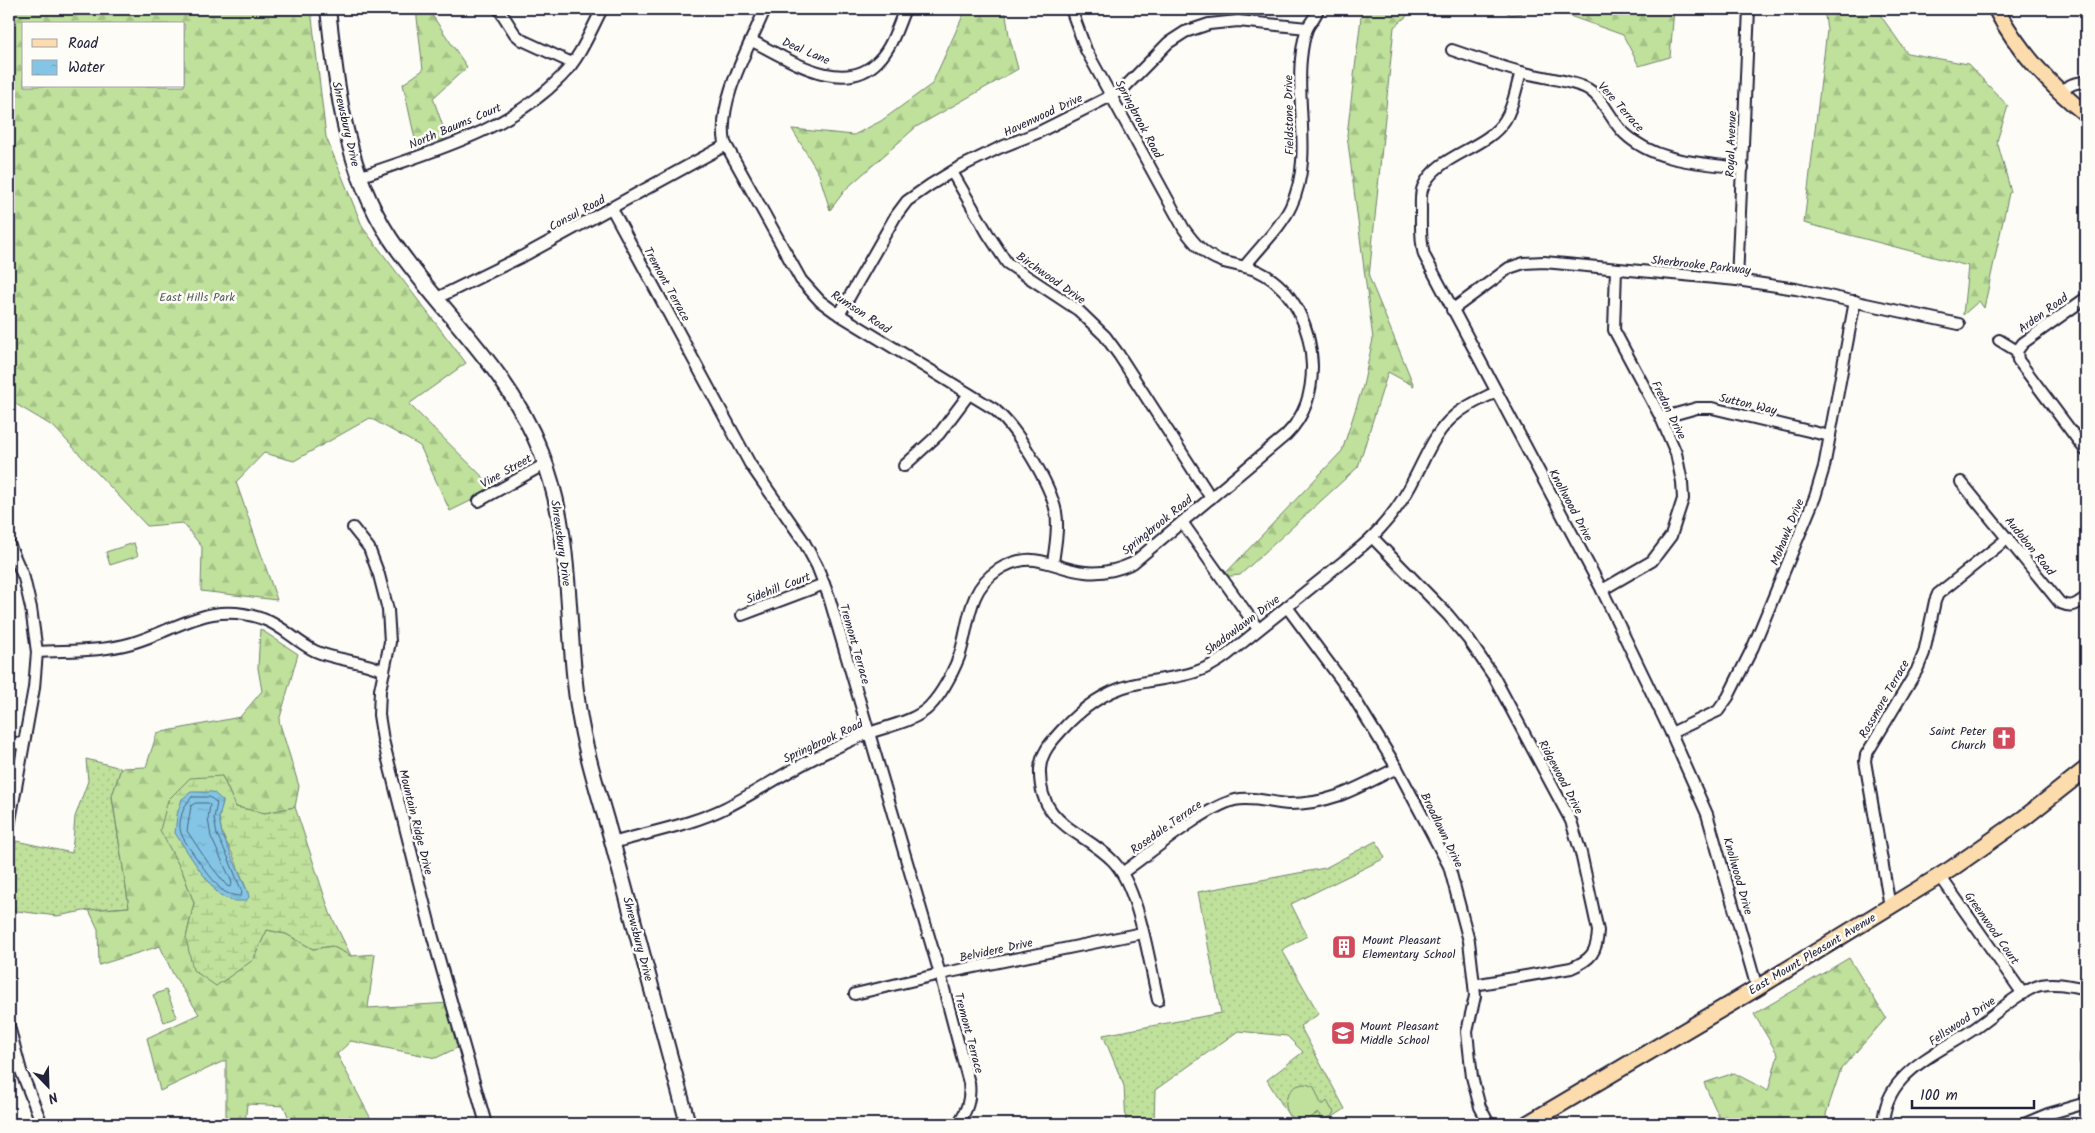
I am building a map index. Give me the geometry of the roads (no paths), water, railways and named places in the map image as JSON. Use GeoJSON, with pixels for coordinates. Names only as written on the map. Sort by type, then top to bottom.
{"type":"FeatureCollection","features":[{"type":"Feature","properties":{"kind":"main road","name":"Shrewsbury Drive"},"geometry":{"type":"LineString","coordinates":[[328,9],[336,87],[349,146],[359,177],[375,212],[390,238],[505,383],[523,413],[545,464],[558,508],[564,543],[571,648],[581,724],[591,769],[613,843],[688,1124]]}},
{"type":"Feature","properties":{"kind":"main road"},"geometry":{"type":"LineString","coordinates":[[1996,9],[2019,44],[2059,91],[2086,114]]}},
{"type":"Feature","properties":{"kind":"main road","name":"East Mount Pleasant Avenue"},"geometry":{"type":"LineString","coordinates":[[1527,1124],[1757,988],[1940,876],[2024,818],[2086,769]]}},
{"type":"Feature","properties":{"kind":"street"},"geometry":{"type":"LineString","coordinates":[[499,9],[515,34],[522,40],[572,63]]}},
{"type":"Feature","properties":{"kind":"street","name":"North Baums Court"},"geometry":{"type":"LineString","coordinates":[[359,177],[490,128],[517,113],[541,96],[562,76],[581,50],[602,9]]}},
{"type":"Feature","properties":{"kind":"street","name":"Rumson Road"},"geometry":{"type":"LineString","coordinates":[[765,9],[734,81],[726,106],[724,136],[726,145],[801,280],[820,301],[839,315],[969,394],[1002,416],[1012,428],[1039,471],[1056,511],[1058,527],[1053,563]]}},
{"type":"Feature","properties":{"kind":"street","name":"Deal Lane"},"geometry":{"type":"LineString","coordinates":[[752,41],[824,75],[842,76],[857,74],[870,68],[887,50],[905,9]]}},
{"type":"Feature","properties":{"kind":"street","name":"Springbrook Road"},"geometry":{"type":"LineString","coordinates":[[613,843],[696,819],[724,808],[792,768],[869,733],[921,714],[940,693],[959,656],[972,602],[979,589],[999,570],[1018,562],[1039,560],[1085,572],[1102,572],[1118,569],[1140,558],[1296,425],[1304,413],[1312,382],[1312,354],[1302,316],[1275,283],[1259,272],[1245,266],[1220,260],[1209,255],[1194,242],[1184,229],[1086,50],[1071,9]]}},
{"type":"Feature","properties":{"kind":"street","name":"Fieldstone Drive"},"geometry":{"type":"LineString","coordinates":[[1245,266],[1282,222],[1291,206],[1298,187],[1302,155],[1299,86],[1302,56],[1308,28],[1318,9]]}},
{"type":"Feature","properties":{"kind":"street","name":"Royal Avenue"},"geometry":{"type":"LineString","coordinates":[[1737,280],[1748,9]]}},
{"type":"Feature","properties":{"kind":"street","name":"Havenwood Drive"},"geometry":{"type":"LineString","coordinates":[[839,315],[895,217],[907,201],[952,172],[999,148],[1065,120],[1124,88],[1168,43],[1185,32],[1209,24],[1238,21],[1308,28]]}},
{"type":"Feature","properties":{"kind":"street","name":"Vere Terrace"},"geometry":{"type":"LineString","coordinates":[[1452,50],[1521,72],[1585,87],[1597,96],[1623,132],[1637,143],[1660,154],[1678,160],[1743,168]]}},
{"type":"Feature","properties":{"kind":"street","name":"Knollwood Drive"},"geometry":{"type":"LineString","coordinates":[[1521,72],[1511,109],[1501,125],[1489,137],[1430,174],[1422,188],[1420,241],[1424,256],[1602,590],[1672,733],[1707,814],[1757,988]]}},
{"type":"Feature","properties":{"kind":"street"},"geometry":{"type":"LineString","coordinates":[[2059,91],[2073,84],[2086,81]]}},
{"type":"Feature","properties":{"kind":"street","name":"Consul Road"},"geometry":{"type":"LineString","coordinates":[[438,298],[612,209],[726,145]]}},
{"type":"Feature","properties":{"kind":"street","name":"Birchwood Drive"},"geometry":{"type":"LineString","coordinates":[[952,172],[1007,263],[1078,310],[1105,336],[1120,355],[1211,498]]}},
{"type":"Feature","properties":{"kind":"street","name":"Tremont Terrace"},"geometry":{"type":"LineString","coordinates":[[612,209],[750,464],[803,540],[824,584],[940,974],[970,1083],[971,1097],[967,1111],[958,1124]]}},
{"type":"Feature","properties":{"kind":"street","name":"Sherbrooke Parkway"},"geometry":{"type":"LineString","coordinates":[[1452,310],[1509,268],[1524,263],[1544,262],[1737,280],[1796,288],[1959,324]]}},
{"type":"Feature","properties":{"kind":"street","name":"Fredon Drive"},"geometry":{"type":"LineString","coordinates":[[1602,590],[1652,561],[1670,536],[1683,499],[1682,482],[1676,454],[1661,418],[1614,330],[1616,269]]}},
{"type":"Feature","properties":{"kind":"street","name":"Arden Road"},"geometry":{"type":"LineString","coordinates":[[2016,351],[2023,343],[2086,298]]}},
{"type":"Feature","properties":{"kind":"street","name":"Mohawk Drive"},"geometry":{"type":"LineString","coordinates":[[1672,733],[1718,711],[1728,697],[1753,647],[1815,496],[1824,467],[1854,301]]}},
{"type":"Feature","properties":{"kind":"street"},"geometry":{"type":"LineString","coordinates":[[1999,340],[2016,351],[2018,360],[2086,451]]}},
{"type":"Feature","properties":{"kind":"street","name":"Shadowlawn Drive"},"geometry":{"type":"LineString","coordinates":[[1158,1000],[1132,892],[1122,873],[1113,861],[1100,850],[1066,828],[1055,817],[1046,802],[1041,784],[1040,769],[1042,758],[1050,743],[1070,721],[1098,699],[1131,685],[1186,676],[1225,657],[1372,538],[1403,498],[1433,439],[1441,428],[1454,416],[1496,392]]}},
{"type":"Feature","properties":{"kind":"street"},"geometry":{"type":"LineString","coordinates":[[904,466],[938,434],[969,394]]}},
{"type":"Feature","properties":{"kind":"street","name":"Sutton Way"},"geometry":{"type":"LineString","coordinates":[[1661,418],[1697,408],[1712,408],[1830,436]]}},
{"type":"Feature","properties":{"kind":"street","name":"Vine Street"},"geometry":{"type":"LineString","coordinates":[[479,501],[545,464]]}},
{"type":"Feature","properties":{"kind":"street","name":"Audobon Road"},"geometry":{"type":"LineString","coordinates":[[1961,482],[2060,603],[2068,606],[2075,605],[2086,597]]}},
{"type":"Feature","properties":{"kind":"street"},"geometry":{"type":"LineString","coordinates":[[1182,522],[1258,629]]}},
{"type":"Feature","properties":{"kind":"street","name":"Mountain Ridge Drive"},"geometry":{"type":"LineString","coordinates":[[353,528],[369,548],[379,575],[388,610],[390,642],[380,690],[379,715],[383,740],[432,934],[486,1124]]}},
{"type":"Feature","properties":{"kind":"street","name":"Ridgewood Drive"},"geometry":{"type":"LineString","coordinates":[[1372,538],[1448,616],[1468,639],[1494,677],[1571,821],[1581,853],[1598,931],[1598,943],[1593,954],[1583,963],[1571,968],[1474,984]]}},
{"type":"Feature","properties":{"kind":"street","name":"Rossmore Terrace"},"geometry":{"type":"LineString","coordinates":[[1890,907],[1865,762],[1866,755],[1917,670],[1924,653],[1938,594],[2008,538]]}},
{"type":"Feature","properties":{"kind":"street"},"geometry":{"type":"LineString","coordinates":[[9,544],[24,578],[31,608],[37,652],[34,688],[9,826]]}},
{"type":"Feature","properties":{"kind":"street","name":"Sidehill Court"},"geometry":{"type":"LineString","coordinates":[[742,615],[824,584]]}},
{"type":"Feature","properties":{"kind":"street","name":"Broadlawn Drive"},"geometry":{"type":"LineString","coordinates":[[1287,607],[1351,693],[1397,768],[1449,866],[1469,941],[1474,984],[1475,996],[1468,1032],[1472,1077],[1480,1107],[1489,1124]]}},
{"type":"Feature","properties":{"kind":"street"},"geometry":{"type":"LineString","coordinates":[[37,652],[108,648],[132,643],[208,614],[234,613],[263,618],[315,651],[333,658],[373,666],[384,671]]}},
{"type":"Feature","properties":{"kind":"street"},"geometry":{"type":"LineString","coordinates":[[9,741],[24,745]]}},
{"type":"Feature","properties":{"kind":"street","name":"Rosedale Terrace"},"geometry":{"type":"LineString","coordinates":[[1122,873],[1205,814],[1235,800],[1287,804],[1314,803],[1331,799],[1397,768]]}},
{"type":"Feature","properties":{"kind":"street","name":"Greenwood Court"},"geometry":{"type":"LineString","coordinates":[[1940,876],[2023,994]]}},
{"type":"Feature","properties":{"kind":"street","name":"Belvidere Drive"},"geometry":{"type":"LineString","coordinates":[[855,994],[940,974],[1142,933]]}},
{"type":"Feature","properties":{"kind":"street","name":"Fellswood Drive"},"geometry":{"type":"LineString","coordinates":[[1883,1124],[1887,1102],[1902,1078],[2023,994],[2040,985],[2060,983],[2086,989]]}},
{"type":"Feature","properties":{"kind":"street"},"geometry":{"type":"LineString","coordinates":[[9,1026],[21,1071],[42,1124]]}},
{"type":"Feature","properties":{"kind":"street"},"geometry":{"type":"LineString","coordinates":[[2086,1055],[2086,1061]]}},
{"type":"Feature","properties":{"kind":"street"},"geometry":{"type":"LineString","coordinates":[[2024,1124],[2048,1114],[2086,1103]]}},
{"type":"Feature","properties":{"kind":"water"},"geometry":{"type":"Polygon","coordinates":[[[191,792],[213,792],[223,801],[219,818],[222,834],[248,893],[249,897],[246,901],[235,901],[220,896],[198,868],[175,833],[177,815],[182,799],[191,792]]]}},
{"type":"Feature","properties":{"kind":"place","name":"Saint Peter Church"},"geometry":{"type":"Point","coordinates":[2004,738]}},
{"type":"Feature","properties":{"kind":"place","name":"Mount Pleasant Elementary School"},"geometry":{"type":"Point","coordinates":[1344,947]}},
{"type":"Feature","properties":{"kind":"place","name":"Mount Pleasant Middle School"},"geometry":{"type":"Point","coordinates":[1343,1033]}},
{"type":"Feature","properties":{"kind":"park label","name":"East Hills Park"},"geometry":{"type":"Point","coordinates":[197,297]}}]}
